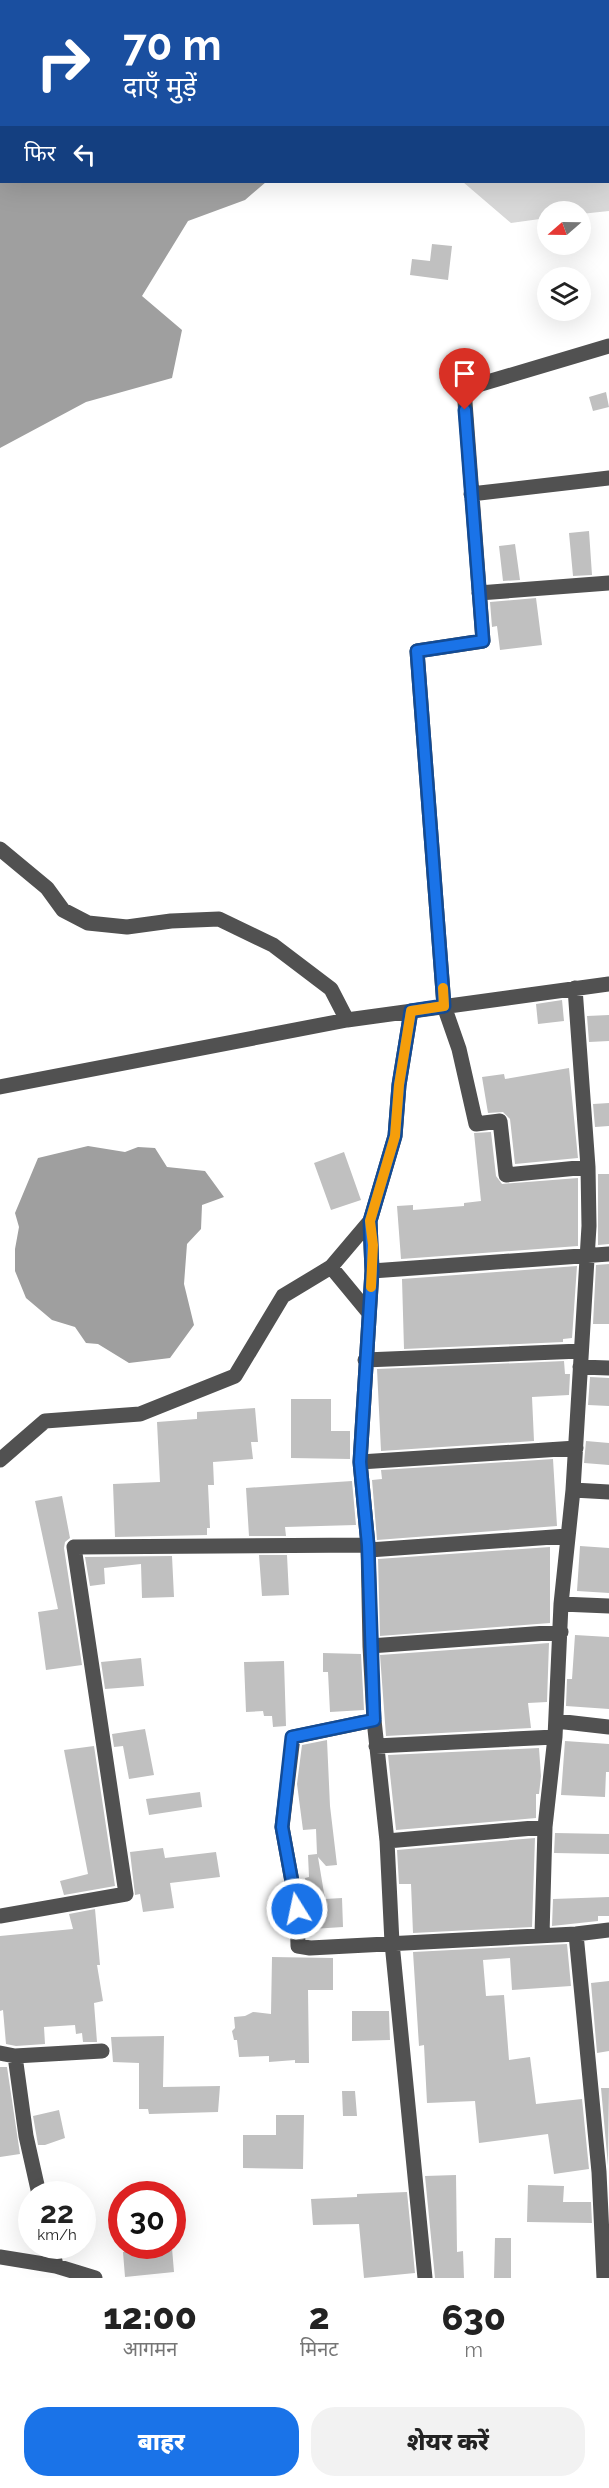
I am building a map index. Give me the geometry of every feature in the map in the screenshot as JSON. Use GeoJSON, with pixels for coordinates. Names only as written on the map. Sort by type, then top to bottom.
{"type":"FeatureCollection","features":[{"type":"Feature","properties":{"kind":"street"},"geometry":{"type":"LineString","coordinates":[[588,1167],[506,1175],[500,1121],[476,1124],[459,1048],[444,1006],[417,651],[483,641],[464,389],[609,346]]}},
{"type":"Feature","properties":{"kind":"street"},"geometry":{"type":"LineString","coordinates":[[471,494],[609,478]]}},
{"type":"Feature","properties":{"kind":"street"},"geometry":{"type":"LineString","coordinates":[[479,593],[609,583]]}},
{"type":"Feature","properties":{"kind":"street"},"geometry":{"type":"LineString","coordinates":[[0,849],[47,888],[63,910],[88,922],[127,927],[171,921],[219,919],[273,945],[331,989],[347,1020]]}},
{"type":"Feature","properties":{"kind":"street"},"geometry":{"type":"LineString","coordinates":[[0,1087],[347,1020],[609,984]]}},
{"type":"Feature","properties":{"kind":"street"},"geometry":{"type":"LineString","coordinates":[[542,1935],[545,1827],[555,1737],[561,1604],[573,1490],[587,1255],[588,1167],[575,988]]}},
{"type":"Feature","properties":{"kind":"street"},"geometry":{"type":"LineString","coordinates":[[411,1011],[399,1085],[395,1136],[370,1221],[372,1271],[360,1462],[368,1548],[370,1646],[376,1746],[387,1841],[392,1943],[425,2278]]}},
{"type":"Feature","properties":{"kind":"street"},"geometry":{"type":"LineString","coordinates":[[0,1460],[45,1420],[140,1414],[235,1376],[283,1296],[330,1267],[370,1221]]}},
{"type":"Feature","properties":{"kind":"street"},"geometry":{"type":"LineString","coordinates":[[372,1271],[609,1254]]}},
{"type":"Feature","properties":{"kind":"street"},"geometry":{"type":"LineString","coordinates":[[330,1267],[369,1313]]}},
{"type":"Feature","properties":{"kind":"street"},"geometry":{"type":"LineString","coordinates":[[365,1360],[581,1351]]}},
{"type":"Feature","properties":{"kind":"street"},"geometry":{"type":"LineString","coordinates":[[580,1367],[609,1368]]}},
{"type":"Feature","properties":{"kind":"street"},"geometry":{"type":"LineString","coordinates":[[360,1462],[576,1448]]}},
{"type":"Feature","properties":{"kind":"street"},"geometry":{"type":"LineString","coordinates":[[573,1490],[609,1492]]}},
{"type":"Feature","properties":{"kind":"street"},"geometry":{"type":"LineString","coordinates":[[0,1916],[126,1894],[74,1547],[368,1548],[567,1536]]}},
{"type":"Feature","properties":{"kind":"street"},"geometry":{"type":"LineString","coordinates":[[561,1604],[609,1606]]}},
{"type":"Feature","properties":{"kind":"street"},"geometry":{"type":"LineString","coordinates":[[370,1646],[561,1632]]}},
{"type":"Feature","properties":{"kind":"street"},"geometry":{"type":"LineString","coordinates":[[374,1720],[292,1737],[282,1827],[297,1909],[298,1946],[310,1948],[576,1934],[609,1930]]}},
{"type":"Feature","properties":{"kind":"street"},"geometry":{"type":"LineString","coordinates":[[556,1720],[609,1727]]}},
{"type":"Feature","properties":{"kind":"street"},"geometry":{"type":"LineString","coordinates":[[376,1746],[555,1737]]}},
{"type":"Feature","properties":{"kind":"street"},"geometry":{"type":"LineString","coordinates":[[387,1841],[545,1827]]}},
{"type":"Feature","properties":{"kind":"street"},"geometry":{"type":"LineString","coordinates":[[576,1934],[604,2172],[604,2278]]}},
{"type":"Feature","properties":{"kind":"street"},"geometry":{"type":"LineString","coordinates":[[36,2181],[8,2055],[102,2050]]}},
{"type":"Feature","properties":{"kind":"street"},"geometry":{"type":"LineString","coordinates":[[0,2257],[56,2266],[95,2278]]}},
{"type":"Feature","properties":{"kind":"street"},"geometry":{"type":"LineString","coordinates":[[55,2259],[56,2266]]}},
{"type":"Feature","properties":{"kind":"shaded area"},"geometry":{"type":"Polygon","coordinates":[[[0,183],[265,183],[245,200],[188,221],[142,296],[182,330],[172,378],[86,402],[0,448],[0,183]]]}},
{"type":"Feature","properties":{"kind":"shaded area"},"geometry":{"type":"Polygon","coordinates":[[[464,183],[609,183],[609,211],[591,213],[591,201],[537,201],[537,219],[511,223],[464,183]]]}},
{"type":"Feature","properties":{"kind":"shaded area"},"geometry":{"type":"Polygon","coordinates":[[[88,1146],[125,1152],[138,1147],[155,1148],[167,1167],[205,1171],[224,1197],[202,1205],[201,1229],[187,1244],[184,1284],[194,1325],[170,1358],[129,1363],[98,1344],[86,1343],[75,1327],[52,1320],[26,1298],[15,1271],[15,1249],[19,1227],[15,1213],[38,1158],[88,1146]]]}},
{"type":"Feature","properties":{"kind":"building"},"geometry":{"type":"Polygon","coordinates":[[[432,244],[452,246],[448,280],[410,275],[412,259],[430,261],[432,244]]]}},
{"type":"Feature","properties":{"kind":"building"},"geometry":{"type":"Polygon","coordinates":[[[606,392],[609,407],[593,411],[589,397],[606,392]]]}},
{"type":"Feature","properties":{"kind":"building"},"geometry":{"type":"Polygon","coordinates":[[[589,531],[592,575],[573,576],[569,533],[589,531]]]}},
{"type":"Feature","properties":{"kind":"building"},"geometry":{"type":"Polygon","coordinates":[[[515,544],[520,580],[503,581],[499,546],[515,544]]]}},
{"type":"Feature","properties":{"kind":"building"},"geometry":{"type":"Polygon","coordinates":[[[536,598],[542,645],[500,650],[497,626],[492,627],[490,602],[536,598]]]}},
{"type":"Feature","properties":{"kind":"building"},"geometry":{"type":"Polygon","coordinates":[[[562,1000],[564,1021],[538,1024],[536,1004],[562,1000]]]}},
{"type":"Feature","properties":{"kind":"building"},"geometry":{"type":"Polygon","coordinates":[[[609,1015],[609,1041],[589,1042],[587,1016],[609,1015]]]}},
{"type":"Feature","properties":{"kind":"building"},"geometry":{"type":"Polygon","coordinates":[[[569,1068],[578,1158],[515,1164],[510,1119],[503,1112],[488,1113],[482,1077],[504,1074],[505,1079],[569,1068]]]}},
{"type":"Feature","properties":{"kind":"building"},"geometry":{"type":"Polygon","coordinates":[[[609,1103],[609,1126],[595,1127],[593,1104],[609,1103]]]}},
{"type":"Feature","properties":{"kind":"building"},"geometry":{"type":"Polygon","coordinates":[[[491,1132],[496,1176],[502,1184],[578,1178],[578,1246],[401,1259],[397,1206],[413,1205],[413,1210],[464,1206],[464,1203],[481,1201],[474,1133],[491,1132]]]}},
{"type":"Feature","properties":{"kind":"building"},"geometry":{"type":"Polygon","coordinates":[[[344,1152],[361,1200],[331,1210],[314,1163],[344,1152]]]}},
{"type":"Feature","properties":{"kind":"building"},"geometry":{"type":"Polygon","coordinates":[[[598,1174],[609,1174],[609,1244],[598,1245],[598,1174]]]}},
{"type":"Feature","properties":{"kind":"building"},"geometry":{"type":"Polygon","coordinates":[[[609,1264],[609,1324],[593,1324],[596,1265],[609,1264]]]}},
{"type":"Feature","properties":{"kind":"building"},"geometry":{"type":"Polygon","coordinates":[[[577,1266],[572,1338],[563,1339],[563,1342],[404,1349],[402,1279],[577,1266]]]}},
{"type":"Feature","properties":{"kind":"building"},"geometry":{"type":"Polygon","coordinates":[[[564,1361],[565,1374],[570,1374],[569,1395],[532,1397],[534,1441],[381,1451],[377,1369],[564,1361]]]}},
{"type":"Feature","properties":{"kind":"building"},"geometry":{"type":"Polygon","coordinates":[[[590,1377],[609,1378],[609,1406],[588,1405],[590,1377]]]}},
{"type":"Feature","properties":{"kind":"building"},"geometry":{"type":"Polygon","coordinates":[[[291,1399],[331,1399],[331,1431],[350,1431],[350,1459],[291,1458],[291,1399]]]}},
{"type":"Feature","properties":{"kind":"building"},"geometry":{"type":"Polygon","coordinates":[[[255,1408],[258,1442],[251,1442],[253,1459],[213,1462],[214,1485],[208,1485],[210,1528],[207,1528],[207,1535],[115,1537],[113,1484],[160,1482],[157,1422],[197,1419],[197,1412],[255,1408]]]}},
{"type":"Feature","properties":{"kind":"building"},"geometry":{"type":"Polygon","coordinates":[[[586,1441],[609,1443],[609,1465],[584,1463],[586,1441]]]}},
{"type":"Feature","properties":{"kind":"building"},"geometry":{"type":"Polygon","coordinates":[[[553,1459],[557,1526],[377,1540],[372,1480],[382,1479],[381,1470],[553,1459]]]}},
{"type":"Feature","properties":{"kind":"building"},"geometry":{"type":"Polygon","coordinates":[[[352,1481],[356,1525],[285,1527],[286,1536],[249,1536],[246,1488],[352,1481]]]}},
{"type":"Feature","properties":{"kind":"building"},"geometry":{"type":"Polygon","coordinates":[[[62,1496],[70,1538],[65,1542],[64,1548],[82,1665],[46,1670],[38,1612],[58,1609],[35,1501],[62,1496]]]}},
{"type":"Feature","properties":{"kind":"building"},"geometry":{"type":"Polygon","coordinates":[[[580,1546],[609,1548],[609,1593],[577,1591],[580,1546]]]}},
{"type":"Feature","properties":{"kind":"building"},"geometry":{"type":"Polygon","coordinates":[[[550,1547],[550,1623],[380,1636],[378,1559],[550,1547]]]}},
{"type":"Feature","properties":{"kind":"building"},"geometry":{"type":"Polygon","coordinates":[[[259,1555],[287,1555],[289,1595],[262,1596],[259,1555]]]}},
{"type":"Feature","properties":{"kind":"building"},"geometry":{"type":"Polygon","coordinates":[[[172,1556],[174,1597],[142,1598],[141,1564],[104,1568],[105,1584],[90,1586],[85,1557],[172,1556]]]}},
{"type":"Feature","properties":{"kind":"building"},"geometry":{"type":"Polygon","coordinates":[[[575,1635],[609,1637],[609,1709],[566,1706],[567,1679],[572,1679],[575,1635]]]}},
{"type":"Feature","properties":{"kind":"building"},"geometry":{"type":"Polygon","coordinates":[[[549,1643],[547,1702],[528,1703],[531,1728],[386,1736],[380,1655],[549,1643]]]}},
{"type":"Feature","properties":{"kind":"building"},"geometry":{"type":"Polygon","coordinates":[[[323,1653],[361,1654],[364,1710],[330,1712],[328,1672],[323,1672],[323,1653]]]}},
{"type":"Feature","properties":{"kind":"building"},"geometry":{"type":"Polygon","coordinates":[[[141,1658],[144,1686],[105,1689],[101,1662],[141,1658]]]}},
{"type":"Feature","properties":{"kind":"building"},"geometry":{"type":"Polygon","coordinates":[[[284,1661],[286,1726],[273,1727],[272,1716],[264,1716],[263,1711],[246,1712],[244,1662],[284,1661]]]}},
{"type":"Feature","properties":{"kind":"building"},"geometry":{"type":"Polygon","coordinates":[[[145,1729],[154,1775],[129,1779],[123,1746],[114,1747],[112,1734],[145,1729]]]}},
{"type":"Feature","properties":{"kind":"building"},"geometry":{"type":"Polygon","coordinates":[[[327,1740],[330,1806],[337,1865],[326,1866],[318,1857],[325,1899],[342,1898],[343,1927],[312,1929],[310,1894],[308,1894],[305,1878],[309,1877],[308,1855],[317,1854],[316,1829],[303,1830],[297,1784],[302,1745],[327,1740]]]}},
{"type":"Feature","properties":{"kind":"building"},"geometry":{"type":"Polygon","coordinates":[[[565,1741],[609,1744],[609,1772],[606,1772],[605,1797],[561,1795],[565,1741]]]}},
{"type":"Feature","properties":{"kind":"building"},"geometry":{"type":"Polygon","coordinates":[[[94,1746],[115,1886],[64,1895],[60,1881],[88,1874],[64,1750],[94,1746]]]}},
{"type":"Feature","properties":{"kind":"building"},"geometry":{"type":"Polygon","coordinates":[[[539,1748],[541,1776],[539,1794],[536,1794],[536,1818],[396,1830],[388,1755],[539,1748]]]}},
{"type":"Feature","properties":{"kind":"building"},"geometry":{"type":"Polygon","coordinates":[[[200,1792],[202,1807],[149,1815],[146,1799],[200,1792]]]}},
{"type":"Feature","properties":{"kind":"building"},"geometry":{"type":"Polygon","coordinates":[[[555,1833],[609,1834],[609,1854],[554,1853],[555,1833]]]}},
{"type":"Feature","properties":{"kind":"building"},"geometry":{"type":"Polygon","coordinates":[[[535,1838],[532,1927],[413,1933],[411,1884],[399,1884],[397,1850],[535,1838]]]}},
{"type":"Feature","properties":{"kind":"building"},"geometry":{"type":"Polygon","coordinates":[[[163,1848],[165,1858],[216,1852],[220,1877],[170,1883],[174,1908],[143,1912],[140,1894],[135,1895],[130,1852],[163,1848]]]}},
{"type":"Feature","properties":{"kind":"building"},"geometry":{"type":"Polygon","coordinates":[[[609,1897],[609,1916],[598,1916],[598,1921],[552,1926],[553,1899],[609,1897]]]}},
{"type":"Feature","properties":{"kind":"building"},"geometry":{"type":"Polygon","coordinates":[[[95,1909],[100,1965],[97,1965],[103,2001],[94,2003],[97,2042],[83,2042],[82,2033],[76,2034],[75,2025],[44,2027],[45,2044],[16,2046],[6,2044],[3,2010],[0,2011],[0,1936],[73,1929],[69,1914],[95,1909]]]}},
{"type":"Feature","properties":{"kind":"building"},"geometry":{"type":"Polygon","coordinates":[[[567,1944],[571,1986],[512,1990],[510,1958],[483,1960],[486,1996],[504,1995],[509,2060],[530,2057],[536,2104],[582,2099],[589,2169],[554,2174],[548,2134],[479,2143],[475,2101],[427,2103],[424,2045],[419,2046],[413,1952],[567,1944]]]}},
{"type":"Feature","properties":{"kind":"building"},"geometry":{"type":"Polygon","coordinates":[[[272,1957],[333,1958],[333,1990],[308,1990],[309,2063],[295,2063],[295,2060],[269,2062],[269,2056],[239,2057],[237,2040],[234,2040],[232,2031],[235,2028],[234,2017],[245,2016],[253,2012],[271,2014],[272,1957]]]}},
{"type":"Feature","properties":{"kind":"building"},"geometry":{"type":"Polygon","coordinates":[[[609,1981],[609,2051],[597,2053],[591,1983],[609,1981]]]}},
{"type":"Feature","properties":{"kind":"building"},"geometry":{"type":"Polygon","coordinates":[[[352,2011],[389,2011],[390,2040],[352,2041],[352,2011]]]}},
{"type":"Feature","properties":{"kind":"building"},"geometry":{"type":"Polygon","coordinates":[[[164,2036],[163,2087],[220,2086],[218,2112],[149,2114],[148,2109],[139,2109],[139,2063],[113,2062],[111,2037],[164,2036]]]}},
{"type":"Feature","properties":{"kind":"building"},"geometry":{"type":"Polygon","coordinates":[[[0,2067],[7,2067],[20,2154],[0,2157],[0,2067]]]}},
{"type":"Feature","properties":{"kind":"building"},"geometry":{"type":"Polygon","coordinates":[[[601,2088],[609,2088],[608,2166],[601,2088]]]}},
{"type":"Feature","properties":{"kind":"building"},"geometry":{"type":"Polygon","coordinates":[[[342,2091],[355,2091],[357,2116],[343,2116],[342,2091]]]}},
{"type":"Feature","properties":{"kind":"building"},"geometry":{"type":"Polygon","coordinates":[[[59,2110],[65,2138],[38,2145],[33,2116],[59,2110]]]}},
{"type":"Feature","properties":{"kind":"building"},"geometry":{"type":"Polygon","coordinates":[[[276,2115],[304,2115],[303,2169],[243,2168],[243,2135],[276,2135],[276,2115]]]}},
{"type":"Feature","properties":{"kind":"building"},"geometry":{"type":"Polygon","coordinates":[[[456,2175],[457,2252],[463,2251],[464,2278],[435,2278],[425,2176],[456,2175]]]}},
{"type":"Feature","properties":{"kind":"building"},"geometry":{"type":"Polygon","coordinates":[[[528,2185],[564,2186],[563,2202],[591,2202],[592,2223],[527,2222],[528,2185]]]}},
{"type":"Feature","properties":{"kind":"building"},"geometry":{"type":"Polygon","coordinates":[[[407,2192],[415,2273],[364,2278],[359,2224],[313,2225],[311,2199],[407,2192]]]}},
{"type":"Feature","properties":{"kind":"building"},"geometry":{"type":"Polygon","coordinates":[[[495,2238],[511,2238],[511,2278],[494,2278],[495,2238]]]}},
{"type":"Feature","properties":{"kind":"building"},"geometry":{"type":"Polygon","coordinates":[[[124,2259],[173,2259],[174,2272],[125,2277],[124,2259]]]}},
{"type":"Feature","properties":{"kind":"slow traffic"},"geometry":{"type":"LineString","coordinates":[[371,1287],[373,1245],[370,1221],[395,1136],[399,1085],[411,1011],[444,1006],[443,988]]}},
{"type":"Feature","properties":{"kind":"route"},"geometry":{"type":"LineString","coordinates":[[297,1909],[282,1827],[292,1737],[374,1720],[368,1545],[360,1486],[373,1245],[370,1221],[395,1136],[399,1085],[411,1011],[444,1006],[417,651],[483,641],[465,410]]}}]}
